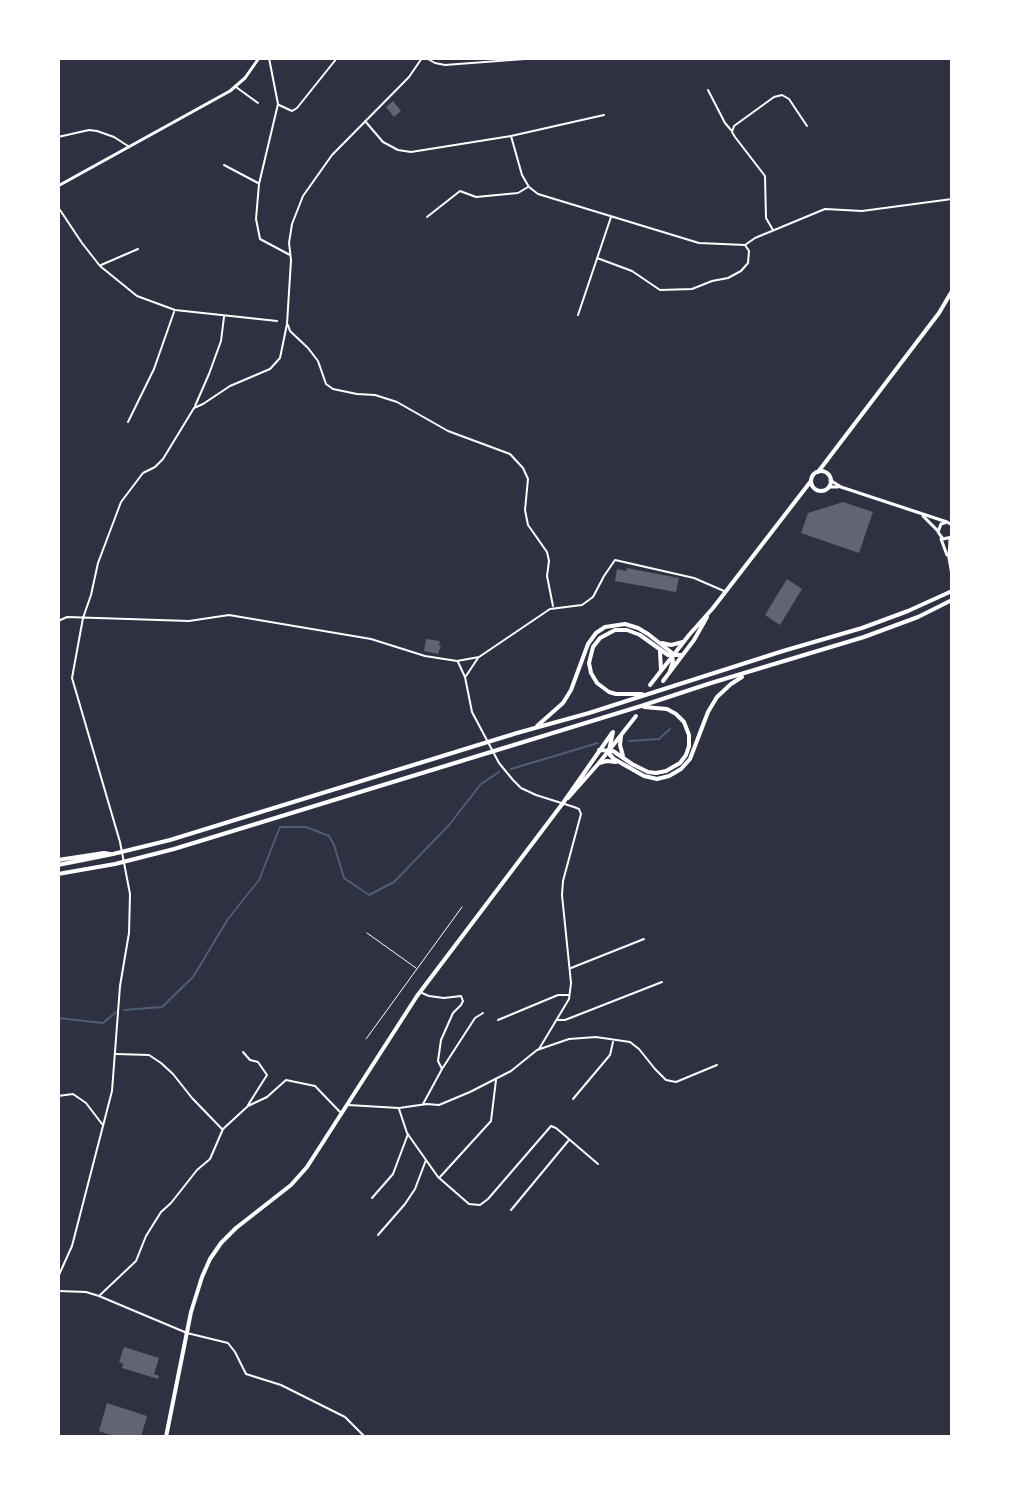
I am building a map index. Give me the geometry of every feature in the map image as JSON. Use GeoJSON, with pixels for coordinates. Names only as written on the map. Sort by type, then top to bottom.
{"type":"FeatureCollection","features":[{"type":"Feature","properties":{"kind":"main road"},"geometry":{"type":"LineString","coordinates":[[663,681],[713,608],[939,313],[952,291]]}},
{"type":"Feature","properties":{"kind":"main road"},"geometry":{"type":"LineString","coordinates":[[799,496],[829,487],[830,480],[826,473],[828,458]]}},
{"type":"Feature","properties":{"kind":"main road"},"geometry":{"type":"LineString","coordinates":[[818,472],[826,473]]}},
{"type":"Feature","properties":{"kind":"main road"},"geometry":{"type":"LineString","coordinates":[[811,481],[816,490]]}},
{"type":"Feature","properties":{"kind":"main road"},"geometry":{"type":"LineString","coordinates":[[58,862],[113,854],[184,836],[862,628],[952,591]]}},
{"type":"Feature","properties":{"kind":"main road"},"geometry":{"type":"LineString","coordinates":[[58,874],[174,849],[521,743],[878,632],[952,600]]}},
{"type":"Feature","properties":{"kind":"main road"},"geometry":{"type":"LineString","coordinates":[[650,685],[713,608]]}},
{"type":"Feature","properties":{"kind":"main road"},"geometry":{"type":"LineString","coordinates":[[533,728],[563,703],[588,644],[600,630],[612,625],[632,626],[661,643],[672,656],[670,671]]}},
{"type":"Feature","properties":{"kind":"main road"},"geometry":{"type":"LineString","coordinates":[[649,693],[623,695],[602,688],[591,673],[589,663],[591,652],[600,638],[620,630],[640,635],[672,656],[682,655]]}},
{"type":"Feature","properties":{"kind":"main road"},"geometry":{"type":"LineString","coordinates":[[661,643],[671,645],[683,642]]}},
{"type":"Feature","properties":{"kind":"main road"},"geometry":{"type":"LineString","coordinates":[[659,650],[661,670]]}},
{"type":"Feature","properties":{"kind":"main road"},"geometry":{"type":"LineString","coordinates":[[599,763],[621,760],[637,773],[650,778],[669,776],[681,769],[694,752],[705,719],[717,697],[749,673]]}},
{"type":"Feature","properties":{"kind":"main road"},"geometry":{"type":"LineString","coordinates":[[166,1437],[202,1277],[221,1243],[291,1185],[307,1167],[420,992],[613,732],[610,755],[648,772],[661,773],[676,766],[688,751],[689,735],[681,718],[667,709],[641,706]]}},
{"type":"Feature","properties":{"kind":"main road"},"geometry":{"type":"LineString","coordinates":[[563,803],[636,716]]}},
{"type":"Feature","properties":{"kind":"main road"},"geometry":{"type":"LineString","coordinates":[[621,736],[621,760]]}},
{"type":"Feature","properties":{"kind":"main road"},"geometry":{"type":"LineString","coordinates":[[599,750],[609,750]]}},
{"type":"Feature","properties":{"kind":"street"},"geometry":{"type":"LineString","coordinates":[[58,186],[230,91],[245,78],[259,58]]}},
{"type":"Feature","properties":{"kind":"street"},"geometry":{"type":"LineString","coordinates":[[269,58],[278,104],[259,184],[256,219],[260,239],[291,255]]}},
{"type":"Feature","properties":{"kind":"street"},"geometry":{"type":"LineString","coordinates":[[278,104],[292,111],[297,108],[337,58]]}},
{"type":"Feature","properties":{"kind":"street"},"geometry":{"type":"LineString","coordinates":[[194,408],[230,386],[270,369],[280,358],[287,324],[289,243],[292,224],[303,196],[332,155],[424,58],[445,65],[538,58]]}},
{"type":"Feature","properties":{"kind":"street"},"geometry":{"type":"LineString","coordinates":[[235,86],[258,103]]}},
{"type":"Feature","properties":{"kind":"street"},"geometry":{"type":"LineString","coordinates":[[708,90],[725,123],[765,176],[766,218],[773,230]]}},
{"type":"Feature","properties":{"kind":"street"},"geometry":{"type":"LineString","coordinates":[[732,132],[739,121],[774,97],[782,95],[789,99],[807,126]]}},
{"type":"Feature","properties":{"kind":"street"},"geometry":{"type":"LineString","coordinates":[[365,120],[383,142],[398,150],[411,152],[511,136],[604,115]]}},
{"type":"Feature","properties":{"kind":"street"},"geometry":{"type":"LineString","coordinates":[[58,137],[97,131],[129,147]]}},
{"type":"Feature","properties":{"kind":"street"},"geometry":{"type":"LineString","coordinates":[[511,136],[522,175],[538,194],[699,243],[745,245],[825,209],[862,211],[952,199]]}},
{"type":"Feature","properties":{"kind":"street"},"geometry":{"type":"LineString","coordinates":[[224,165],[259,184]]}},
{"type":"Feature","properties":{"kind":"street"},"geometry":{"type":"LineString","coordinates":[[427,217],[460,191],[476,197],[518,193],[529,187]]}},
{"type":"Feature","properties":{"kind":"street"},"geometry":{"type":"LineString","coordinates":[[58,207],[100,266],[137,296],[175,310],[277,321]]}},
{"type":"Feature","properties":{"kind":"street"},"geometry":{"type":"LineString","coordinates":[[578,315],[611,216]]}},
{"type":"Feature","properties":{"kind":"street"},"geometry":{"type":"LineString","coordinates":[[597,258],[632,271],[660,290],[692,289],[741,271],[748,263],[749,251],[745,245]]}},
{"type":"Feature","properties":{"kind":"street"},"geometry":{"type":"LineString","coordinates":[[100,266],[138,249]]}},
{"type":"Feature","properties":{"kind":"street"},"geometry":{"type":"LineString","coordinates":[[128,422],[154,369],[175,310]]}},
{"type":"Feature","properties":{"kind":"street"},"geometry":{"type":"LineString","coordinates":[[58,1277],[72,1246],[112,1091],[120,986],[129,933],[130,894],[120,842],[72,678],[83,618],[98,563],[121,502],[143,473],[163,459],[194,408],[221,341],[224,316]]}},
{"type":"Feature","properties":{"kind":"street"},"geometry":{"type":"LineString","coordinates":[[287,324],[318,361],[326,384],[333,389],[375,395],[397,402],[448,431],[510,454],[528,479],[525,510],[528,525],[547,552],[547,576],[553,609]]}},
{"type":"Feature","properties":{"kind":"street"},"geometry":{"type":"LineString","coordinates":[[830,480],[841,487],[950,523]]}},
{"type":"Feature","properties":{"kind":"street"},"geometry":{"type":"LineString","coordinates":[[829,487],[841,487]]}},
{"type":"Feature","properties":{"kind":"street"},"geometry":{"type":"LineString","coordinates":[[920,513],[935,526],[941,537],[952,575]]}},
{"type":"Feature","properties":{"kind":"street"},"geometry":{"type":"LineString","coordinates":[[938,532],[939,526],[950,523]]}},
{"type":"Feature","properties":{"kind":"street"},"geometry":{"type":"LineString","coordinates":[[941,537],[951,538],[949,558]]}},
{"type":"Feature","properties":{"kind":"street"},"geometry":{"type":"LineString","coordinates":[[465,677],[479,657],[525,625],[553,609],[582,605],[593,597],[615,560],[694,578],[725,592]]}},
{"type":"Feature","properties":{"kind":"street"},"geometry":{"type":"LineString","coordinates":[[58,621],[67,617],[189,621],[229,615],[371,639],[425,656],[457,661],[479,657]]}},
{"type":"Feature","properties":{"kind":"street"},"geometry":{"type":"LineString","coordinates":[[457,661],[465,677],[472,712],[499,763],[521,788],[579,809],[581,814],[562,895],[571,983],[569,995],[539,1049]]}},
{"type":"Feature","properties":{"kind":"street"},"geometry":{"type":"LineString","coordinates":[[569,969],[644,939]]}},
{"type":"Feature","properties":{"kind":"street"},"geometry":{"type":"LineString","coordinates":[[557,1020],[565,1020],[662,982]]}},
{"type":"Feature","properties":{"kind":"street"},"geometry":{"type":"LineString","coordinates":[[420,992],[444,998],[461,996],[463,1001],[453,1013],[441,1040],[438,1061],[442,1069]]}},
{"type":"Feature","properties":{"kind":"street"},"geometry":{"type":"LineString","coordinates":[[498,1020],[558,995],[569,995]]}},
{"type":"Feature","properties":{"kind":"street"},"geometry":{"type":"LineString","coordinates":[[423,1104],[475,1018],[483,1013]]}},
{"type":"Feature","properties":{"kind":"street"},"geometry":{"type":"LineString","coordinates":[[348,1105],[399,1108],[439,1105],[511,1071],[539,1049],[569,1039],[596,1037],[630,1042],[666,1080],[676,1082],[717,1065]]}},
{"type":"Feature","properties":{"kind":"street"},"geometry":{"type":"LineString","coordinates":[[573,1099],[610,1055],[614,1040]]}},
{"type":"Feature","properties":{"kind":"street"},"geometry":{"type":"LineString","coordinates":[[99,1296],[136,1261],[146,1236],[161,1212],[210,1159],[223,1129],[248,1106],[267,1075],[258,1062],[250,1060],[243,1052]]}},
{"type":"Feature","properties":{"kind":"street"},"geometry":{"type":"LineString","coordinates":[[115,1054],[149,1055],[161,1063],[223,1129]]}},
{"type":"Feature","properties":{"kind":"street"},"geometry":{"type":"LineString","coordinates":[[439,1178],[491,1121],[496,1079]]}},
{"type":"Feature","properties":{"kind":"street"},"geometry":{"type":"LineString","coordinates":[[248,1106],[267,1097],[286,1080],[315,1086],[342,1114]]}},
{"type":"Feature","properties":{"kind":"street"},"geometry":{"type":"LineString","coordinates":[[58,1096],[73,1094],[86,1103],[103,1125]]}},
{"type":"Feature","properties":{"kind":"street"},"geometry":{"type":"LineString","coordinates":[[399,1108],[408,1134],[439,1178],[469,1204],[480,1205],[488,1199],[551,1126],[598,1164]]}},
{"type":"Feature","properties":{"kind":"street"},"geometry":{"type":"LineString","coordinates":[[372,1198],[393,1174],[408,1134]]}},
{"type":"Feature","properties":{"kind":"street"},"geometry":{"type":"LineString","coordinates":[[511,1210],[570,1140]]}},
{"type":"Feature","properties":{"kind":"street"},"geometry":{"type":"LineString","coordinates":[[378,1235],[415,1189],[426,1160]]}},
{"type":"Feature","properties":{"kind":"street"},"geometry":{"type":"LineString","coordinates":[[58,1291],[86,1292],[187,1333],[228,1343],[246,1374],[281,1385],[345,1417],[365,1437]]}},
{"type":"Feature","properties":{"kind":"lane"},"geometry":{"type":"LineString","coordinates":[[366,1039],[462,907]]}},
{"type":"Feature","properties":{"kind":"lane"},"geometry":{"type":"LineString","coordinates":[[367,933],[418,969]]}},
{"type":"Feature","properties":{"kind":"building"},"geometry":{"type":"Polygon","coordinates":[[[393,101],[401,111],[394,117],[386,107],[393,101]]]}},
{"type":"Feature","properties":{"kind":"building"},"geometry":{"type":"Polygon","coordinates":[[[843,502],[873,512],[859,553],[801,533],[808,513],[843,502]]]}},
{"type":"Feature","properties":{"kind":"building"},"geometry":{"type":"Polygon","coordinates":[[[627,568],[679,578],[676,592],[615,581],[617,569],[626,571],[627,568]]]}},
{"type":"Feature","properties":{"kind":"building"},"geometry":{"type":"Polygon","coordinates":[[[787,579],[802,589],[780,625],[765,615],[787,579]]]}},
{"type":"Feature","properties":{"kind":"building"},"geometry":{"type":"Polygon","coordinates":[[[426,639],[440,641],[438,654],[424,651],[426,639]]]}},
{"type":"Feature","properties":{"kind":"building"},"geometry":{"type":"Polygon","coordinates":[[[124,1347],[159,1358],[154,1374],[159,1376],[158,1379],[122,1368],[123,1364],[119,1362],[124,1347]]]}},
{"type":"Feature","properties":{"kind":"building"},"geometry":{"type":"Polygon","coordinates":[[[107,1403],[147,1416],[141,1437],[116,1437],[99,1431],[107,1403]]]}},
{"type":"Feature","properties":{"kind":"waterway"},"geometry":{"type":"LineString","coordinates":[[629,741],[659,739],[670,729]]}},
{"type":"Feature","properties":{"kind":"waterway"},"geometry":{"type":"LineString","coordinates":[[511,769],[598,743]]}},
{"type":"Feature","properties":{"kind":"waterway"},"geometry":{"type":"LineString","coordinates":[[124,1010],[162,1007],[193,977],[228,919],[259,880],[280,827],[306,827],[329,836],[344,878],[369,895],[394,882],[449,825],[481,784],[499,772]]}},
{"type":"Feature","properties":{"kind":"waterway"},"geometry":{"type":"LineString","coordinates":[[58,1018],[103,1023],[116,1012]]}}]}
